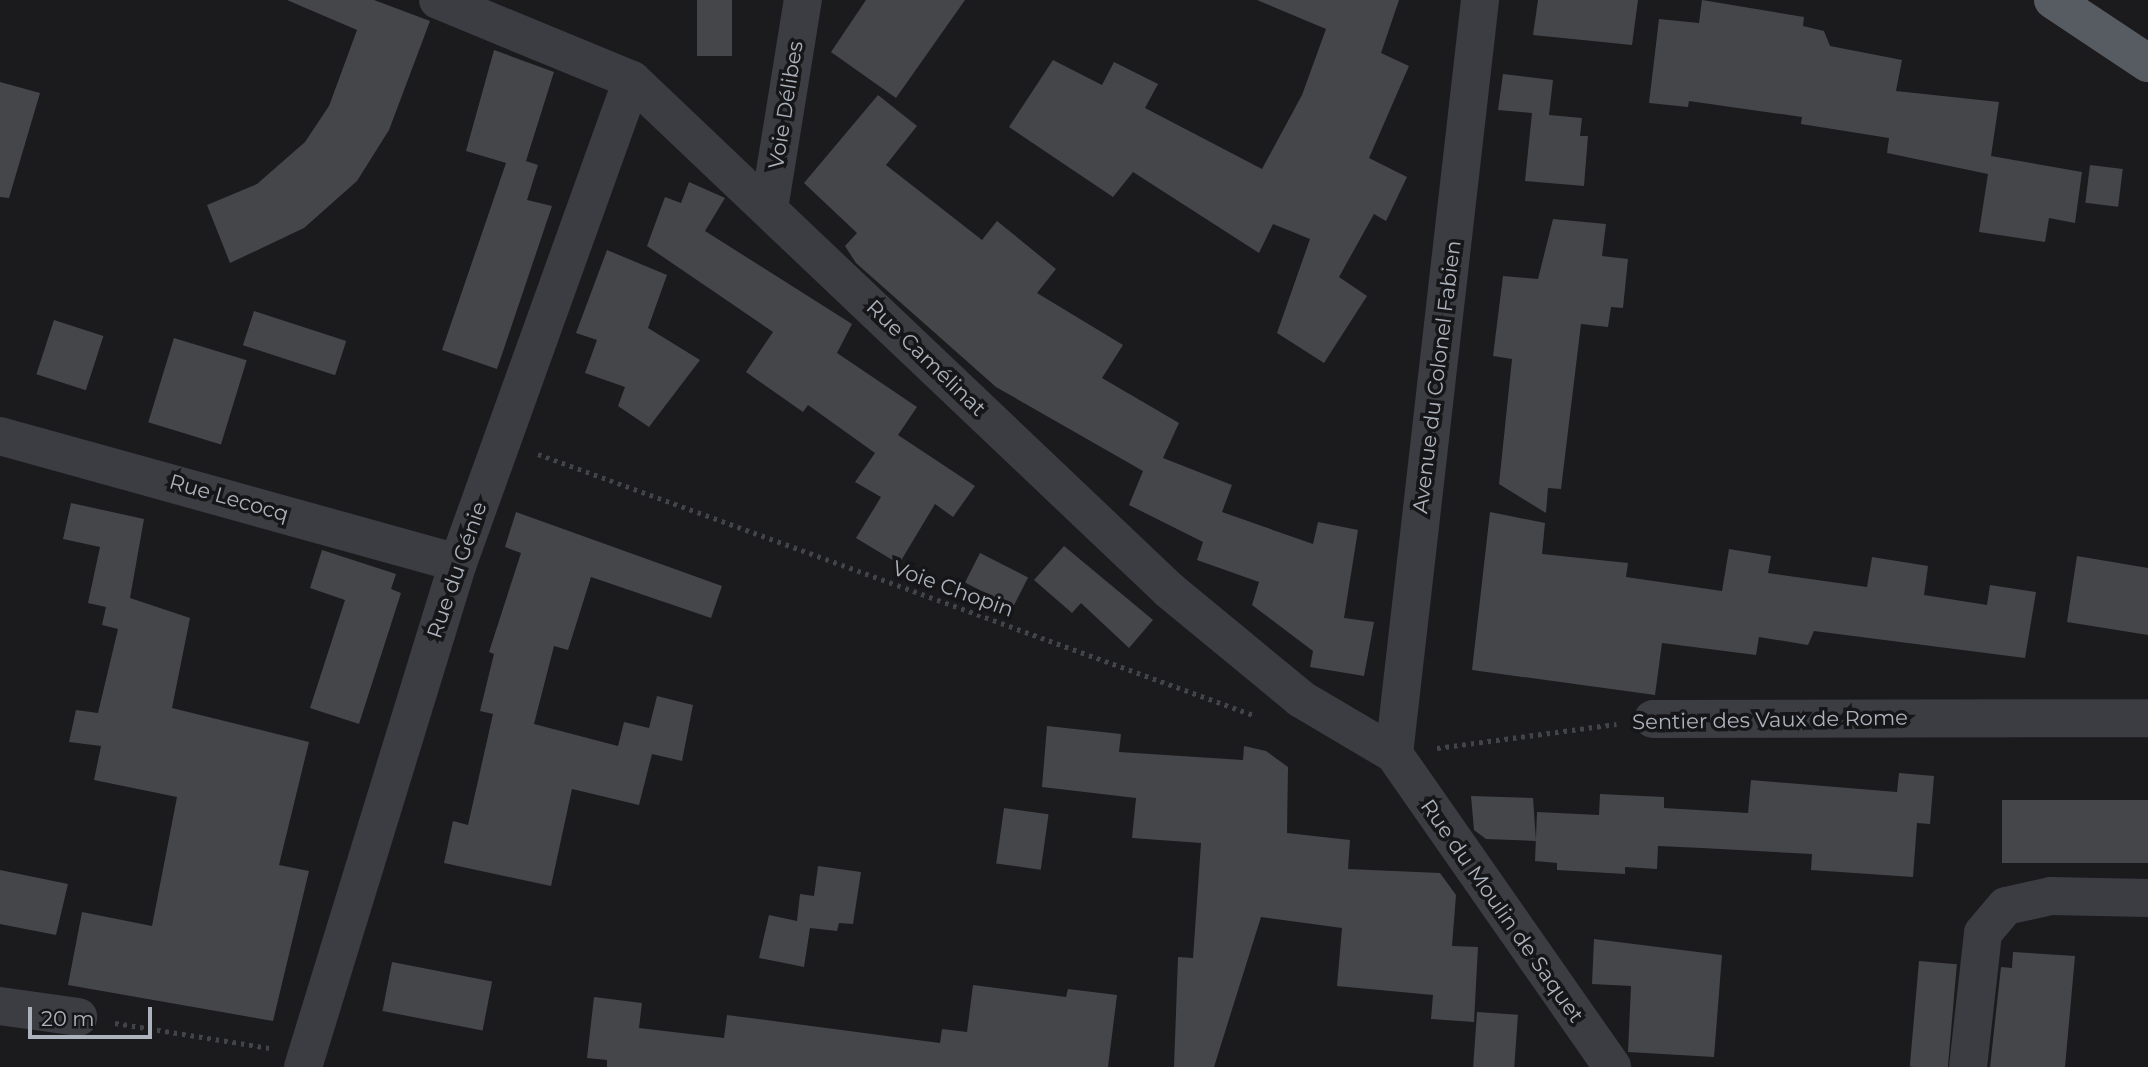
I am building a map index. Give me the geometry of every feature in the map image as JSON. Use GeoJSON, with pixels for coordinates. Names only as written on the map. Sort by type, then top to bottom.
{"type":"FeatureCollection","features":[{"type":"Feature","properties":{"kind":"main road"},"geometry":{"type":"LineString","coordinates":[[2053,0],[2148,63]]}},
{"type":"Feature","properties":{"kind":"street","name":"Rue Camélinat"},"geometry":{"type":"LineString","coordinates":[[438,0],[632,80],[1169,590],[1301,699],[1394,754]]}},
{"type":"Feature","properties":{"kind":"street","name":"Voie Délibes"},"geometry":{"type":"LineString","coordinates":[[769,209],[803,0]]}},
{"type":"Feature","properties":{"kind":"street","name":"Avenue du Colonel Fabien"},"geometry":{"type":"LineString","coordinates":[[1394,754],[1480,0]]}},
{"type":"Feature","properties":{"kind":"street","name":"Rue du Génie"},"geometry":{"type":"LineString","coordinates":[[290,1058],[458,563],[632,80]]}},
{"type":"Feature","properties":{"kind":"street","name":"Rue Lecocq"},"geometry":{"type":"LineString","coordinates":[[0,436],[458,563]]}},
{"type":"Feature","properties":{"kind":"street","name":"Sentier des Vaux de Rome"},"geometry":{"type":"LineString","coordinates":[[1653,719],[2148,718]]}},
{"type":"Feature","properties":{"kind":"street","name":"Rue du Moulin de Saquet"},"geometry":{"type":"LineString","coordinates":[[1394,754],[1612,1067]]}},
{"type":"Feature","properties":{"kind":"street"},"geometry":{"type":"LineString","coordinates":[[1968,1067],[1983,933],[2006,906],[2051,896],[2148,898]]}},
{"type":"Feature","properties":{"kind":"street"},"geometry":{"type":"LineString","coordinates":[[0,1006],[78,1017]]}},
{"type":"Feature","properties":{"kind":"path","name":"Voie Chopin"},"geometry":{"type":"LineString","coordinates":[[504,441],[1262,719]]}},
{"type":"Feature","properties":{"kind":"path","name":"Sentier des Vaux de Rome"},"geometry":{"type":"LineString","coordinates":[[1394,754],[1653,719]]}},
{"type":"Feature","properties":{"kind":"path"},"geometry":{"type":"LineString","coordinates":[[78,1017],[290,1058]]}},
{"type":"Feature","properties":{"kind":"building"},"geometry":{"type":"Polygon","coordinates":[[[287,0],[374,0],[430,21],[389,130],[357,181],[304,228],[230,263],[207,205],[257,184],[305,142],[329,106],[357,30],[287,0]]]}},
{"type":"Feature","properties":{"kind":"building"},"geometry":{"type":"Polygon","coordinates":[[[697,0],[732,0],[732,56],[697,56],[697,0]]]}},
{"type":"Feature","properties":{"kind":"building"},"geometry":{"type":"Polygon","coordinates":[[[866,0],[965,0],[896,98],[831,52],[866,0]]]}},
{"type":"Feature","properties":{"kind":"building"},"geometry":{"type":"Polygon","coordinates":[[[1257,0],[1399,0],[1381,53],[1409,66],[1369,158],[1407,177],[1386,221],[1374,214],[1339,277],[1367,296],[1324,363],[1277,333],[1310,239],[1273,224],[1259,253],[1133,172],[1113,197],[1009,127],[1053,60],[1102,85],[1114,62],[1158,84],[1145,108],[1262,169],[1302,95],[1326,29],[1257,0]]]}},
{"type":"Feature","properties":{"kind":"building"},"geometry":{"type":"Polygon","coordinates":[[[1538,0],[1638,0],[1632,45],[1533,35],[1538,0]]]}},
{"type":"Feature","properties":{"kind":"building"},"geometry":{"type":"Polygon","coordinates":[[[1702,0],[1804,17],[1803,26],[1824,31],[1830,46],[1902,60],[1896,91],[1999,102],[1991,156],[2082,172],[2075,223],[2049,218],[2045,242],[1979,232],[1988,174],[1887,153],[1889,138],[1801,124],[1802,117],[1689,101],[1688,107],[1649,103],[1659,19],[1699,23],[1702,0]]]}},
{"type":"Feature","properties":{"kind":"building"},"geometry":{"type":"Polygon","coordinates":[[[494,50],[554,72],[526,161],[538,165],[527,200],[552,206],[497,369],[442,350],[506,163],[466,151],[494,50]]]}},
{"type":"Feature","properties":{"kind":"building"},"geometry":{"type":"Polygon","coordinates":[[[1503,74],[1553,80],[1549,115],[1582,118],[1580,136],[1588,136],[1584,186],[1525,181],[1532,113],[1498,110],[1503,74]]]}},
{"type":"Feature","properties":{"kind":"building"},"geometry":{"type":"Polygon","coordinates":[[[0,82],[40,93],[9,198],[0,197],[0,82]]]}},
{"type":"Feature","properties":{"kind":"building"},"geometry":{"type":"Polygon","coordinates":[[[878,95],[917,126],[886,165],[982,240],[997,221],[1056,269],[1037,293],[1123,345],[1102,378],[1179,423],[1163,458],[1232,485],[1222,512],[1313,544],[1318,522],[1358,530],[1344,618],[1374,622],[1364,676],[1310,667],[1313,651],[1252,605],[1259,582],[1197,560],[1203,542],[1129,505],[1143,471],[996,387],[856,263],[845,246],[857,233],[804,183],[878,95]]]}},
{"type":"Feature","properties":{"kind":"building"},"geometry":{"type":"Polygon","coordinates":[[[2090,165],[2123,169],[2118,207],[2085,203],[2090,165]]]}},
{"type":"Feature","properties":{"kind":"building"},"geometry":{"type":"Polygon","coordinates":[[[689,182],[725,198],[705,231],[852,324],[837,353],[917,407],[898,435],[975,486],[953,517],[935,504],[899,564],[856,538],[881,497],[855,482],[875,453],[808,405],[803,412],[746,372],[773,332],[647,246],[665,197],[681,203],[689,182]]]}},
{"type":"Feature","properties":{"kind":"building"},"geometry":{"type":"Polygon","coordinates":[[[1553,219],[1606,224],[1602,256],[1628,259],[1623,308],[1611,307],[1608,327],[1581,324],[1561,489],[1548,488],[1546,513],[1499,484],[1512,359],[1493,356],[1503,276],[1538,279],[1553,219]]]}},
{"type":"Feature","properties":{"kind":"building"},"geometry":{"type":"Polygon","coordinates":[[[607,250],[667,275],[648,328],[700,360],[649,427],[618,406],[625,387],[585,373],[597,340],[576,333],[607,250]]]}},
{"type":"Feature","properties":{"kind":"building"},"geometry":{"type":"Polygon","coordinates":[[[254,311],[346,341],[335,375],[243,345],[254,311]]]}},
{"type":"Feature","properties":{"kind":"building"},"geometry":{"type":"Polygon","coordinates":[[[54,320],[103,336],[86,390],[36,374],[54,320]]]}},
{"type":"Feature","properties":{"kind":"building"},"geometry":{"type":"Polygon","coordinates":[[[174,338],[247,360],[221,444],[148,422],[174,338]]]}},
{"type":"Feature","properties":{"kind":"building"},"geometry":{"type":"Polygon","coordinates":[[[71,503],[144,519],[130,598],[190,618],[172,708],[309,742],[279,865],[309,871],[273,1021],[68,985],[82,912],[152,926],[177,797],[94,780],[101,746],[69,742],[76,710],[98,713],[118,629],[102,625],[106,607],[88,603],[100,547],[63,539],[71,503]]]}},
{"type":"Feature","properties":{"kind":"building"},"geometry":{"type":"Polygon","coordinates":[[[516,512],[722,586],[711,618],[591,577],[568,650],[554,646],[534,724],[618,746],[624,722],[649,728],[657,696],[693,705],[682,761],[652,754],[639,805],[572,789],[551,886],[444,863],[453,821],[468,825],[493,714],[480,711],[494,654],[489,652],[521,553],[505,547],[516,512]]]}},
{"type":"Feature","properties":{"kind":"building"},"geometry":{"type":"Polygon","coordinates":[[[1490,512],[1545,523],[1542,554],[1628,563],[1626,577],[1722,591],[1729,549],[1771,556],[1768,573],[1867,587],[1872,557],[1928,566],[1924,595],[1987,605],[1990,585],[2036,592],[2025,658],[1814,631],[1808,645],[1759,637],[1756,655],[1662,643],[1655,695],[1472,670],[1490,512]]]}},
{"type":"Feature","properties":{"kind":"building"},"geometry":{"type":"Polygon","coordinates":[[[1064,546],[1153,620],[1129,648],[1081,603],[1072,613],[1034,580],[1064,546]]]}},
{"type":"Feature","properties":{"kind":"building"},"geometry":{"type":"Polygon","coordinates":[[[322,550],[396,574],[391,589],[401,593],[359,724],[310,708],[345,600],[310,588],[322,550]]]}},
{"type":"Feature","properties":{"kind":"building"},"geometry":{"type":"Polygon","coordinates":[[[980,553],[1028,578],[1013,607],[965,582],[980,553]]]}},
{"type":"Feature","properties":{"kind":"building"},"geometry":{"type":"Polygon","coordinates":[[[2077,556],[2148,568],[2148,635],[2067,622],[2077,556]]]}},
{"type":"Feature","properties":{"kind":"building"},"geometry":{"type":"Polygon","coordinates":[[[1047,726],[1121,734],[1119,752],[1243,760],[1244,746],[1266,751],[1288,767],[1287,833],[1350,840],[1348,869],[1440,873],[1456,895],[1452,946],[1478,947],[1474,1022],[1431,1019],[1433,995],[1337,986],[1342,928],[1261,917],[1214,1067],[1174,1067],[1178,957],[1193,958],[1201,843],[1132,838],[1136,798],[1042,787],[1047,726]]]}},
{"type":"Feature","properties":{"kind":"building"},"geometry":{"type":"Polygon","coordinates":[[[1899,773],[1934,776],[1930,824],[1917,823],[1913,877],[1811,870],[1812,854],[1658,846],[1657,869],[1625,867],[1625,874],[1557,870],[1557,863],[1535,861],[1537,812],[1599,815],[1600,794],[1664,797],[1664,808],[1748,813],[1751,780],[1897,792],[1899,773]]]}},
{"type":"Feature","properties":{"kind":"building"},"geometry":{"type":"Polygon","coordinates":[[[1471,796],[1533,798],[1536,841],[1486,839],[1474,830],[1471,796]]]}},
{"type":"Feature","properties":{"kind":"building"},"geometry":{"type":"Polygon","coordinates":[[[2002,800],[2148,800],[2148,863],[2002,863],[2002,800]]]}},
{"type":"Feature","properties":{"kind":"building"},"geometry":{"type":"Polygon","coordinates":[[[1004,808],[1049,814],[1041,870],[996,863],[1004,808]]]}},
{"type":"Feature","properties":{"kind":"building"},"geometry":{"type":"Polygon","coordinates":[[[818,866],[861,872],[853,924],[839,923],[837,931],[810,928],[804,967],[759,958],[769,915],[797,921],[800,894],[814,896],[818,866]]]}},
{"type":"Feature","properties":{"kind":"building"},"geometry":{"type":"Polygon","coordinates":[[[0,870],[68,884],[56,935],[0,924],[0,870]]]}},
{"type":"Feature","properties":{"kind":"building"},"geometry":{"type":"Polygon","coordinates":[[[1594,939],[1722,955],[1714,1057],[1628,1052],[1631,986],[1592,984],[1594,939]]]}},
{"type":"Feature","properties":{"kind":"building"},"geometry":{"type":"Polygon","coordinates":[[[2013,952],[2075,956],[2065,1067],[1990,1067],[2001,967],[2012,968],[2013,952]]]}},
{"type":"Feature","properties":{"kind":"building"},"geometry":{"type":"Polygon","coordinates":[[[1919,961],[1957,964],[1948,1067],[1910,1067],[1919,961]]]}},
{"type":"Feature","properties":{"kind":"building"},"geometry":{"type":"Polygon","coordinates":[[[392,962],[492,981],[483,1031],[382,1011],[392,962]]]}},
{"type":"Feature","properties":{"kind":"building"},"geometry":{"type":"Polygon","coordinates":[[[973,985],[1066,997],[1068,989],[1117,995],[1108,1067],[607,1067],[607,1060],[587,1058],[594,997],[642,1003],[639,1028],[724,1038],[727,1015],[940,1043],[942,1029],[967,1032],[973,985]]]}},
{"type":"Feature","properties":{"kind":"building"},"geometry":{"type":"Polygon","coordinates":[[[1477,1012],[1518,1015],[1514,1067],[1473,1067],[1477,1012]]]}}]}
